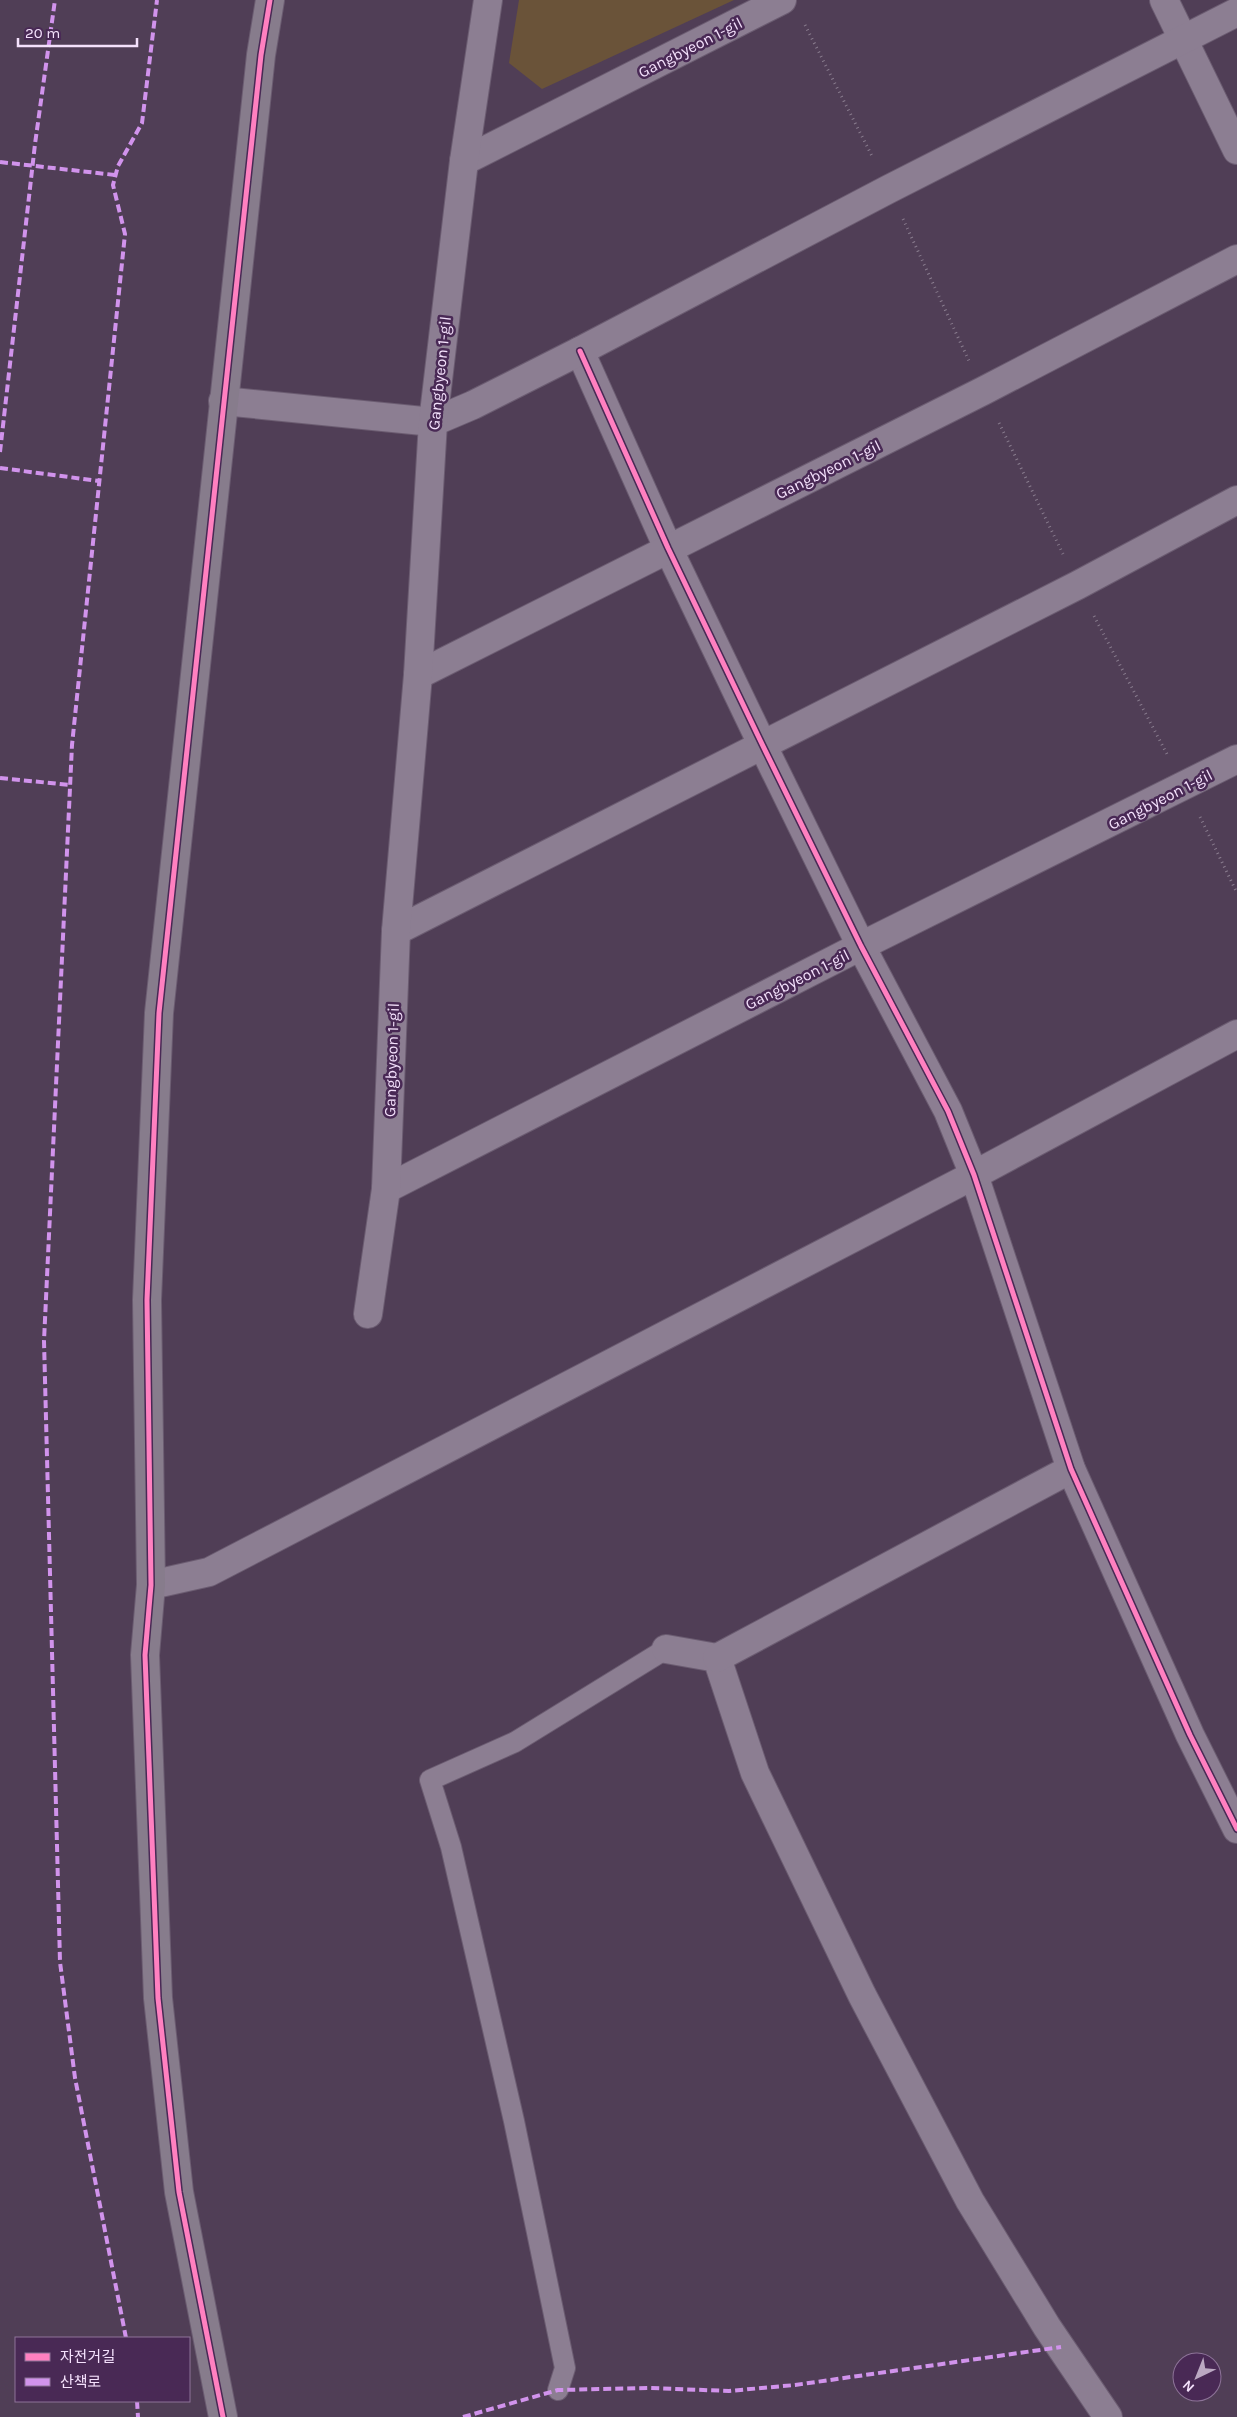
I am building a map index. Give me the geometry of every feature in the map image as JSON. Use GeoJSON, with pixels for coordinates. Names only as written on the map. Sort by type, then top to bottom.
{"type":"FeatureCollection","features":[{"type":"Feature","properties":{"kind":"street"},"geometry":{"type":"LineString","coordinates":[[223,2417],[179,2192],[158,1998],[145,1655],[151,1585],[147,1300],[160,1012],[223,401],[261,55],[270,0]]}},
{"type":"Feature","properties":{"kind":"street","name":"Gangbyeon 1-gil"},"geometry":{"type":"LineString","coordinates":[[368,1314],[386,1189],[396,931],[418,675],[433,422],[464,161],[488,0]]}},
{"type":"Feature","properties":{"kind":"street"},"geometry":{"type":"LineString","coordinates":[[1164,0],[1237,150]]}},
{"type":"Feature","properties":{"kind":"street","name":"Gangbyeon 1-gil"},"geometry":{"type":"LineString","coordinates":[[464,161],[791,9]]}},
{"type":"Feature","properties":{"kind":"street"},"geometry":{"type":"LineString","coordinates":[[223,401],[433,422],[473,405],[580,351],[889,189],[1184,41],[1237,12]]}},
{"type":"Feature","properties":{"kind":"street","name":"Gangbyeon 1-gil"},"geometry":{"type":"LineString","coordinates":[[418,675],[983,391],[1237,259]]}},
{"type":"Feature","properties":{"kind":"street"},"geometry":{"type":"LineString","coordinates":[[580,351],[668,548],[762,744],[861,946],[948,1111],[974,1176],[1071,1469],[1190,1735],[1237,1829]]}},
{"type":"Feature","properties":{"kind":"street"},"geometry":{"type":"LineString","coordinates":[[396,931],[1078,585],[1237,500]]}},
{"type":"Feature","properties":{"kind":"street","name":"Gangbyeon 1-gil"},"geometry":{"type":"LineString","coordinates":[[386,1189],[861,946],[1185,787],[1237,759]]}},
{"type":"Feature","properties":{"kind":"street"},"geometry":{"type":"LineString","coordinates":[[151,1585],[209,1572],[974,1176],[1237,1034]]}},
{"type":"Feature","properties":{"kind":"street"},"geometry":{"type":"LineString","coordinates":[[666,1649],[717,1658],[1071,1469]]}},
{"type":"Feature","properties":{"kind":"street"},"geometry":{"type":"LineString","coordinates":[[717,1658],[755,1773],[862,1995],[970,2201],[1047,2327],[1108,2417]]}},
{"type":"Feature","properties":{"kind":"lane"},"geometry":{"type":"LineString","coordinates":[[558,2390],[565,2368],[514,2121],[451,1847],[430,1780],[515,1742],[577,1706],[666,1649]]}},
{"type":"Feature","properties":{"kind":"path"},"geometry":{"type":"LineString","coordinates":[[791,9],[889,189],[983,391],[1078,585],[1185,787],[1237,893]]}},
{"type":"Feature","properties":{"kind":"shaded area"},"geometry":{"type":"Polygon","coordinates":[[[519,0],[734,0],[542,89],[509,63],[519,0]]]}},
{"type":"Feature","properties":{"kind":"marked path"},"geometry":{"type":"LineString","coordinates":[[0,452],[35,144],[55,0]]}},
{"type":"Feature","properties":{"kind":"marked path"},"geometry":{"type":"LineString","coordinates":[[126,2337],[75,2078],[60,1962],[44,1341],[72,745],[125,234],[113,185],[118,166],[142,123],[157,0]]}},
{"type":"Feature","properties":{"kind":"marked path"},"geometry":{"type":"LineString","coordinates":[[0,162],[115,175]]}},
{"type":"Feature","properties":{"kind":"marked path"},"geometry":{"type":"LineString","coordinates":[[0,468],[99,481]]}},
{"type":"Feature","properties":{"kind":"marked path"},"geometry":{"type":"LineString","coordinates":[[0,778],[70,785]]}},
{"type":"Feature","properties":{"kind":"marked path"},"geometry":{"type":"LineString","coordinates":[[463,2417],[558,2390],[651,2388],[729,2391],[795,2385],[1061,2347]]}},
{"type":"Feature","properties":{"kind":"marked path"},"geometry":{"type":"LineString","coordinates":[[137,2402],[138,2417]]}},
{"type":"Feature","properties":{"kind":"cycle path"},"geometry":{"type":"LineString","coordinates":[[223,2417],[179,2192],[158,1998],[145,1655],[151,1585],[147,1300],[159,1013],[261,55],[270,0]]}},
{"type":"Feature","properties":{"kind":"cycle path"},"geometry":{"type":"LineString","coordinates":[[580,351],[668,548],[762,744],[861,946],[948,1111],[974,1175],[1071,1469],[1190,1735],[1237,1829]]}}]}
